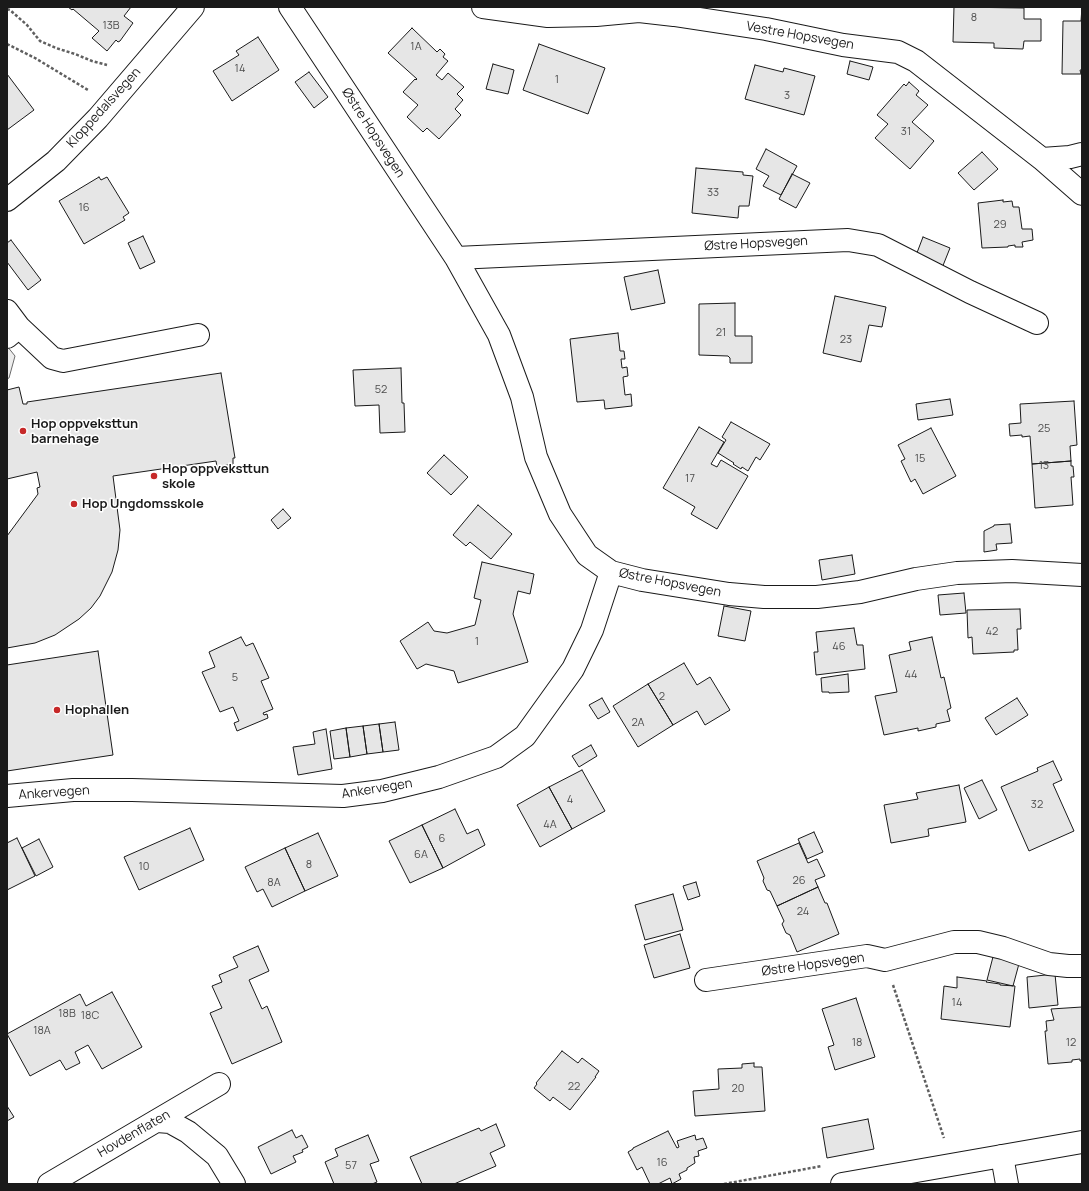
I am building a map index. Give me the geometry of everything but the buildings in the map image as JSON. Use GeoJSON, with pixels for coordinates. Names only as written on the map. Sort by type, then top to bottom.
{"type":"FeatureCollection","features":[{"type":"Feature","properties":{"kind":"street","name":"Kloppedalsvegen"},"geometry":{"type":"LineString","coordinates":[[7,200],[56,161],[120,92],[193,7]]}},
{"type":"Feature","properties":{"kind":"street","name":"Østre Hopsvegen"},"geometry":{"type":"LineString","coordinates":[[290,7],[456,258],[499,335],[522,397],[536,457],[560,514],[587,555],[611,572],[642,580],[729,594],[771,597],[817,597],[860,592],[916,579],[957,573],[1012,571],[1082,575]]}},
{"type":"Feature","properties":{"kind":"street","name":"Vestre Hopsvegen"},"geometry":{"type":"LineString","coordinates":[[483,7],[548,16],[596,15],[639,11],[674,15],[766,30],[843,45],[898,52],[916,61],[1042,158],[1082,194]]}},
{"type":"Feature","properties":{"kind":"street"},"geometry":{"type":"LineString","coordinates":[[1042,158],[1070,157],[1082,154]]}},
{"type":"Feature","properties":{"kind":"street","name":"Østre Hopsvegen"},"geometry":{"type":"LineString","coordinates":[[456,258],[848,240],[878,245],[970,292],[1037,323]]}},
{"type":"Feature","properties":{"kind":"street"},"geometry":{"type":"LineString","coordinates":[[11,325],[52,358],[63,361],[198,335]]}},
{"type":"Feature","properties":{"kind":"street","name":"Ankervegen"},"geometry":{"type":"LineString","coordinates":[[7,796],[73,790],[102,790],[343,796],[382,791],[439,777],[496,757],[525,736],[573,669],[592,630],[611,572]]}},
{"type":"Feature","properties":{"kind":"street","name":"Østre Hopsvegen"},"geometry":{"type":"LineString","coordinates":[[706,980],[867,956],[885,960],[954,942],[978,942],[1004,948],[1049,964],[1082,966]]}},
{"type":"Feature","properties":{"kind":"street","name":"Hovdenflaten"},"geometry":{"type":"LineString","coordinates":[[49,1184],[219,1084]]}},
{"type":"Feature","properties":{"kind":"street"},"geometry":{"type":"LineString","coordinates":[[157,1121],[170,1122],[188,1132],[217,1156],[234,1184]]}},
{"type":"Feature","properties":{"kind":"street"},"geometry":{"type":"LineString","coordinates":[[842,1184],[1082,1142]]}},
{"type":"Feature","properties":{"kind":"street"},"geometry":{"type":"LineString","coordinates":[[1002,1156],[1007,1184]]}},
{"type":"Feature","properties":{"kind":"path"},"geometry":{"type":"LineString","coordinates":[[7,9],[27,25],[40,40],[92,62],[110,65]]}},
{"type":"Feature","properties":{"kind":"path"},"geometry":{"type":"LineString","coordinates":[[7,44],[35,58],[99,96],[111,84],[120,92]]}},
{"type":"Feature","properties":{"kind":"path"},"geometry":{"type":"LineString","coordinates":[[885,960],[945,1144]]}},
{"type":"Feature","properties":{"kind":"shaded area"},"geometry":{"type":"Polygon","coordinates":[[[7,346],[15,356],[9,378],[7,379],[7,346]]]}},
{"type":"Feature","properties":{"kind":"place","name":"Hop oppveksttun barnehage"},"geometry":{"type":"Point","coordinates":[23,431]}},
{"type":"Feature","properties":{"kind":"place","name":"Hop oppveksttun skole"},"geometry":{"type":"Point","coordinates":[154,476]}},
{"type":"Feature","properties":{"kind":"place","name":"Hop Ungdomsskole"},"geometry":{"type":"Point","coordinates":[74,504]}},
{"type":"Feature","properties":{"kind":"place","name":"Hophallen"},"geometry":{"type":"Point","coordinates":[57,710]}}]}
